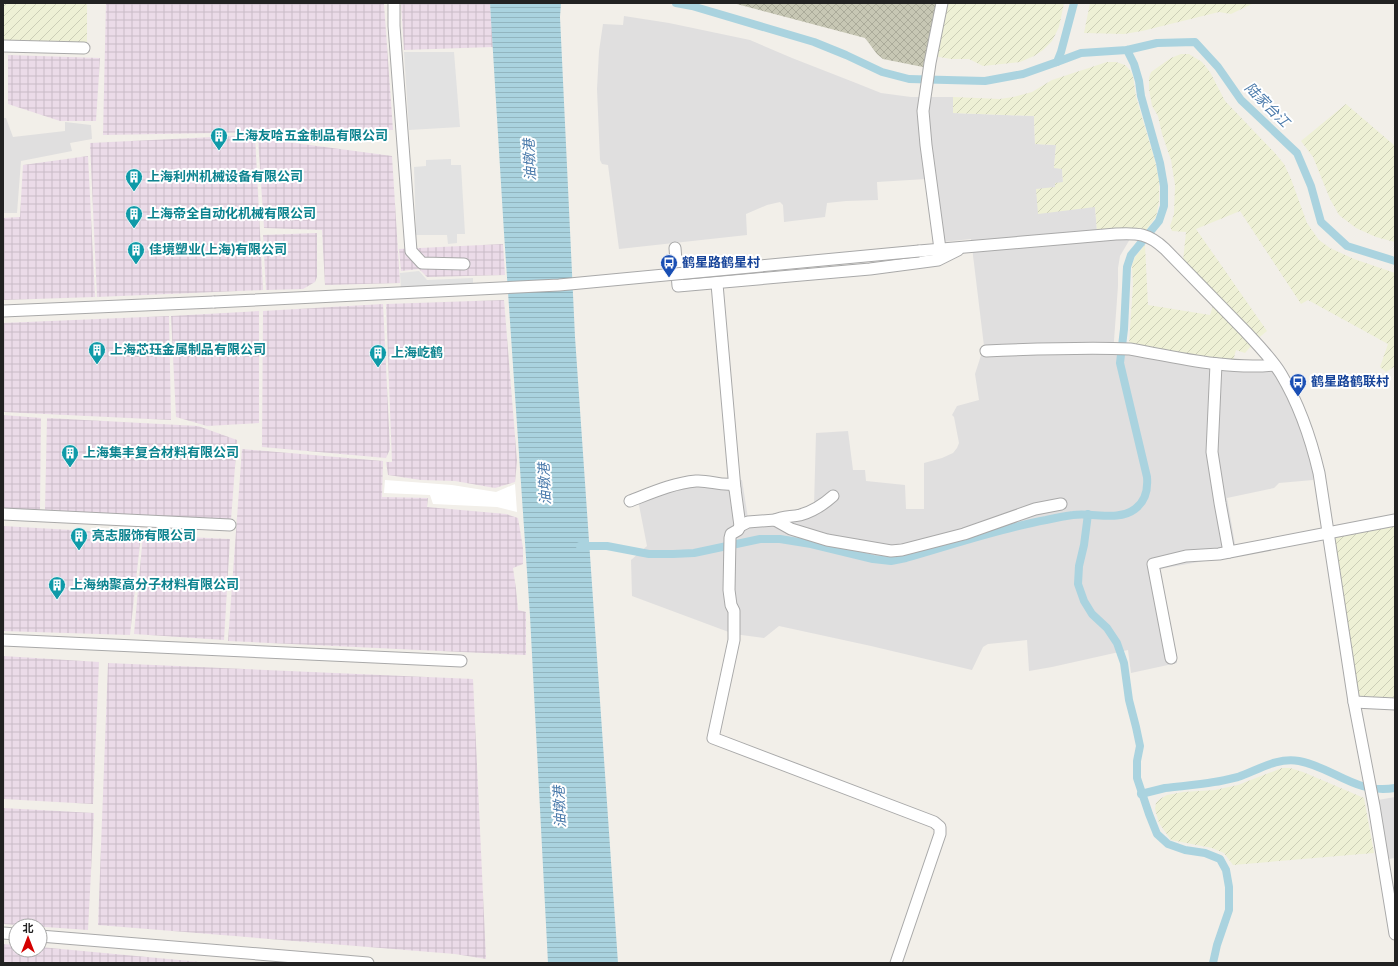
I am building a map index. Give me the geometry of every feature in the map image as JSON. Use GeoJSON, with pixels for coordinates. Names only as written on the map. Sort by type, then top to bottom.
{"type":"FeatureCollection","features":[{"type":"Feature","properties":{"kind":"street"},"geometry":{"type":"LineString","coordinates":[[394,3],[394,26],[411,251],[422,263],[464,264]]}},
{"type":"Feature","properties":{"kind":"street"},"geometry":{"type":"LineString","coordinates":[[940,249],[923,111],[930,63],[942,3]]}},
{"type":"Feature","properties":{"kind":"street"},"geometry":{"type":"LineString","coordinates":[[3,46],[84,48]]}},
{"type":"Feature","properties":{"kind":"street"},"geometry":{"type":"LineString","coordinates":[[3,311],[559,285],[1116,234],[1140,234],[1156,240],[1237,323],[1274,365],[1294,398],[1301,415],[1319,473],[1354,702],[1374,806],[1395,934]]}},
{"type":"Feature","properties":{"kind":"street"},"geometry":{"type":"LineString","coordinates":[[675,248],[678,286],[717,284],[870,269],[938,260],[964,247]]}},
{"type":"Feature","properties":{"kind":"street"},"geometry":{"type":"LineString","coordinates":[[717,284],[735,489],[740,526]]}},
{"type":"Feature","properties":{"kind":"street"},"geometry":{"type":"LineString","coordinates":[[986,351],[1114,348],[1130,349],[1216,364],[1274,365]]}},
{"type":"Feature","properties":{"kind":"street"},"geometry":{"type":"LineString","coordinates":[[1216,364],[1212,452],[1229,552]]}},
{"type":"Feature","properties":{"kind":"street"},"geometry":{"type":"LineString","coordinates":[[630,501],[657,490],[696,481],[706,481],[726,485],[734,484],[735,489]]}},
{"type":"Feature","properties":{"kind":"street"},"geometry":{"type":"LineString","coordinates":[[833,496],[801,515],[782,517],[775,520],[748,522],[740,526],[738,530],[731,534],[729,590],[731,605],[734,611],[734,640],[713,738],[934,822],[940,827],[940,834],[896,963]]}},
{"type":"Feature","properties":{"kind":"street"},"geometry":{"type":"LineString","coordinates":[[775,520],[791,529],[827,540],[891,551],[902,550],[964,534],[1035,509],[1060,504]]}},
{"type":"Feature","properties":{"kind":"street"},"geometry":{"type":"LineString","coordinates":[[3,514],[230,525]]}},
{"type":"Feature","properties":{"kind":"street"},"geometry":{"type":"LineString","coordinates":[[1171,658],[1153,564],[1186,556],[1219,554],[1395,520]]}},
{"type":"Feature","properties":{"kind":"street"},"geometry":{"type":"LineString","coordinates":[[3,640],[461,661]]}},
{"type":"Feature","properties":{"kind":"street"},"geometry":{"type":"LineString","coordinates":[[1354,702],[1395,704]]}},
{"type":"Feature","properties":{"kind":"street"},"geometry":{"type":"LineString","coordinates":[[48,937],[368,963]]}},
{"type":"Feature","properties":{"kind":"shaded area"},"geometry":{"type":"Polygon","coordinates":[[[3,3],[87,3],[87,43],[3,40],[3,3]]]}},
{"type":"Feature","properties":{"kind":"shaded area"},"geometry":{"type":"Polygon","coordinates":[[[106,3],[384,4],[393,130],[103,135],[106,3]]]}},
{"type":"Feature","properties":{"kind":"shaded area"},"geometry":{"type":"Polygon","coordinates":[[[401,3],[490,3],[493,47],[404,50],[401,3]]]}},
{"type":"Feature","properties":{"kind":"shaded area"},"geometry":{"type":"Polygon","coordinates":[[[733,3],[938,3],[923,67],[883,59],[877,54],[865,38],[733,3]]]}},
{"type":"Feature","properties":{"kind":"shaded area"},"geometry":{"type":"Polygon","coordinates":[[[946,3],[1064,3],[1059,27],[1052,41],[1043,50],[1020,62],[983,66],[969,59],[951,59],[934,56],[946,3]]]}},
{"type":"Feature","properties":{"kind":"shaded area"},"geometry":{"type":"Polygon","coordinates":[[[1090,3],[1254,3],[1231,14],[1219,12],[1124,34],[1084,33],[1090,3]]]}},
{"type":"Feature","properties":{"kind":"shaded area"},"geometry":{"type":"Polygon","coordinates":[[[624,16],[669,23],[750,40],[881,93],[911,97],[953,97],[953,113],[1034,116],[1035,144],[1056,145],[1054,168],[1062,168],[1063,183],[1056,183],[1095,207],[1097,231],[1130,239],[1120,256],[1118,268],[1113,354],[1209,367],[1271,369],[1298,420],[1313,468],[1313,480],[1279,483],[1274,488],[1227,498],[1237,555],[1160,569],[1177,663],[1131,673],[1128,650],[1029,671],[1027,640],[988,644],[983,647],[972,670],[779,626],[764,638],[734,634],[632,596],[631,560],[647,546],[637,495],[742,480],[748,518],[772,517],[814,506],[816,433],[848,431],[853,470],[865,470],[866,481],[905,485],[906,509],[924,509],[924,463],[953,453],[957,448],[959,443],[954,417],[952,415],[957,406],[979,400],[975,374],[984,346],[971,239],[933,243],[926,179],[877,182],[878,200],[827,203],[825,217],[784,222],[783,205],[780,202],[767,205],[746,214],[747,235],[619,249],[608,165],[602,164],[600,160],[597,89],[599,51],[603,24],[623,25],[624,16]]]}},
{"type":"Feature","properties":{"kind":"shaded area"},"geometry":{"type":"Polygon","coordinates":[[[404,52],[454,52],[460,127],[409,130],[404,52]]]}},
{"type":"Feature","properties":{"kind":"shaded area"},"geometry":{"type":"Polygon","coordinates":[[[1181,54],[1189,54],[1202,62],[1210,72],[1225,101],[1284,164],[1307,223],[1319,240],[1330,248],[1354,259],[1395,273],[1395,366],[1386,372],[1380,367],[1388,344],[1308,300],[1301,304],[1240,211],[1196,229],[1267,331],[1256,340],[1190,266],[1183,261],[1186,232],[1172,231],[1170,226],[1174,214],[1175,185],[1171,160],[1162,134],[1158,116],[1152,106],[1149,89],[1149,78],[1151,72],[1171,58],[1181,54]]]}},
{"type":"Feature","properties":{"kind":"shaded area"},"geometry":{"type":"Polygon","coordinates":[[[8,55],[100,58],[96,121],[60,121],[8,104],[8,55]]]}},
{"type":"Feature","properties":{"kind":"shaded area"},"geometry":{"type":"Polygon","coordinates":[[[1107,62],[1116,62],[1125,65],[1133,76],[1136,97],[1155,161],[1159,180],[1159,201],[1156,217],[1146,230],[1129,228],[1097,231],[1095,207],[1038,214],[1036,189],[1055,187],[1055,183],[1063,182],[1062,169],[1054,168],[1056,145],[1035,144],[1034,116],[953,113],[953,97],[1000,99],[1013,97],[1032,92],[1052,80],[1107,62]]]}},
{"type":"Feature","properties":{"kind":"shaded area"},"geometry":{"type":"Polygon","coordinates":[[[1346,104],[1395,146],[1395,242],[1376,237],[1356,228],[1339,215],[1330,199],[1313,157],[1301,141],[1346,104]]]}},
{"type":"Feature","properties":{"kind":"shaded area"},"geometry":{"type":"Polygon","coordinates":[[[3,118],[6,118],[13,137],[65,131],[65,122],[91,125],[92,139],[70,143],[72,151],[21,161],[17,213],[3,213],[3,118]]]}},
{"type":"Feature","properties":{"kind":"shaded area"},"geometry":{"type":"Polygon","coordinates":[[[255,135],[263,290],[97,297],[90,143],[255,135]]]}},
{"type":"Feature","properties":{"kind":"shaded area"},"geometry":{"type":"Polygon","coordinates":[[[258,138],[392,156],[400,283],[325,285],[322,230],[264,228],[258,138]]]}},
{"type":"Feature","properties":{"kind":"shaded area"},"geometry":{"type":"Polygon","coordinates":[[[88,156],[95,297],[3,300],[3,218],[20,217],[23,165],[88,156]]]}},
{"type":"Feature","properties":{"kind":"shaded area"},"geometry":{"type":"Polygon","coordinates":[[[451,159],[451,165],[461,165],[465,234],[457,234],[457,243],[448,244],[447,235],[416,235],[414,167],[426,166],[426,160],[451,159]]]}},
{"type":"Feature","properties":{"kind":"shaded area"},"geometry":{"type":"Polygon","coordinates":[[[317,233],[317,277],[315,282],[303,289],[266,290],[263,235],[317,233]]]}},
{"type":"Feature","properties":{"kind":"shaded area"},"geometry":{"type":"Polygon","coordinates":[[[503,244],[505,275],[427,277],[419,269],[401,271],[399,249],[503,244]]]}},
{"type":"Feature","properties":{"kind":"shaded area"},"geometry":{"type":"Polygon","coordinates":[[[1145,245],[1148,305],[1210,315],[1213,306],[1252,345],[1245,353],[1236,350],[1233,361],[1228,362],[1129,344],[1133,285],[1132,265],[1135,257],[1145,245]]]}},
{"type":"Feature","properties":{"kind":"shaded area"},"geometry":{"type":"Polygon","coordinates":[[[419,271],[427,280],[473,278],[473,286],[401,288],[400,273],[419,271]]]}},
{"type":"Feature","properties":{"kind":"shaded area"},"geometry":{"type":"Polygon","coordinates":[[[504,300],[517,461],[515,482],[495,488],[455,481],[421,480],[388,475],[386,462],[392,462],[386,304],[504,300]]]}},
{"type":"Feature","properties":{"kind":"shaded area"},"geometry":{"type":"Polygon","coordinates":[[[383,304],[390,449],[386,458],[262,447],[263,311],[383,304]]]}},
{"type":"Feature","properties":{"kind":"shaded area"},"geometry":{"type":"Polygon","coordinates":[[[259,311],[259,423],[207,426],[176,417],[171,316],[259,311]]]}},
{"type":"Feature","properties":{"kind":"shaded area"},"geometry":{"type":"Polygon","coordinates":[[[169,316],[171,420],[3,412],[3,323],[169,316]]]}},
{"type":"Feature","properties":{"kind":"shaded area"},"geometry":{"type":"Polygon","coordinates":[[[3,415],[41,418],[40,511],[3,509],[3,415]]]}},
{"type":"Feature","properties":{"kind":"shaded area"},"geometry":{"type":"Polygon","coordinates":[[[47,418],[198,426],[237,440],[231,520],[45,510],[47,418]]]}},
{"type":"Feature","properties":{"kind":"shaded area"},"geometry":{"type":"Polygon","coordinates":[[[242,449],[383,461],[382,497],[428,498],[427,507],[506,514],[518,518],[523,548],[523,564],[513,568],[518,610],[526,612],[526,655],[228,641],[242,449]]]}},
{"type":"Feature","properties":{"kind":"shaded area"},"geometry":{"type":"Polygon","coordinates":[[[1395,523],[1395,699],[1358,698],[1332,536],[1395,523]]]}},
{"type":"Feature","properties":{"kind":"shaded area"},"geometry":{"type":"Polygon","coordinates":[[[3,526],[141,534],[130,635],[3,631],[3,526]]]}},
{"type":"Feature","properties":{"kind":"shaded area"},"geometry":{"type":"Polygon","coordinates":[[[143,535],[230,539],[224,640],[134,634],[143,535]]]}},
{"type":"Feature","properties":{"kind":"shaded area"},"geometry":{"type":"Polygon","coordinates":[[[3,656],[99,662],[93,804],[3,799],[3,656]]]}},
{"type":"Feature","properties":{"kind":"shaded area"},"geometry":{"type":"Polygon","coordinates":[[[108,663],[473,679],[486,959],[455,954],[98,925],[108,663]]]}},
{"type":"Feature","properties":{"kind":"shaded area"},"geometry":{"type":"Polygon","coordinates":[[[1282,768],[1290,768],[1303,772],[1364,798],[1374,853],[1233,865],[1224,853],[1212,848],[1171,840],[1159,823],[1155,809],[1156,803],[1167,795],[1183,792],[1215,790],[1238,785],[1282,768]]]}},
{"type":"Feature","properties":{"kind":"shaded area"},"geometry":{"type":"Polygon","coordinates":[[[1395,797],[1395,858],[1388,859],[1378,800],[1395,797]]]}},
{"type":"Feature","properties":{"kind":"shaded area"},"geometry":{"type":"Polygon","coordinates":[[[3,808],[94,813],[88,930],[48,927],[48,918],[8,918],[8,924],[3,924],[3,808]]]}},
{"type":"Feature","properties":{"kind":"shaded area"},"geometry":{"type":"Polygon","coordinates":[[[3,944],[8,944],[8,958],[48,958],[48,948],[211,963],[3,963],[3,944]]]}},
{"type":"Feature","properties":{"kind":"water","name":"油墩港"},"geometry":{"type":"Polygon","coordinates":[[[490,3],[561,3],[560,17],[575,337],[618,963],[548,963],[530,616],[490,3]]]}},
{"type":"Feature","properties":{"kind":"pier"},"geometry":{"type":"Polygon","coordinates":[[[385,480],[452,485],[496,492],[515,484],[517,512],[497,507],[433,504],[430,495],[384,493],[385,480]]]}},
{"type":"Feature","properties":{"kind":"waterway"},"geometry":{"type":"LineString","coordinates":[[676,3],[692,6],[814,42],[882,72],[909,79],[985,81],[1023,74],[1057,62],[1074,3]]}},
{"type":"Feature","properties":{"kind":"waterway","name":"陆家台江"},"geometry":{"type":"LineString","coordinates":[[1057,62],[1081,53],[1127,50],[1157,43],[1195,42],[1218,67],[1241,100],[1297,153],[1311,186],[1321,222],[1347,246],[1395,261]]}},
{"type":"Feature","properties":{"kind":"waterway"},"geometry":{"type":"LineString","coordinates":[[580,546],[607,546],[649,554],[673,554],[694,553],[760,539],[780,539],[811,544],[873,559],[891,561],[1028,524],[1081,514],[1121,515],[1128,513],[1139,506],[1146,494],[1147,477],[1120,363],[1124,329],[1127,267],[1131,255],[1159,221],[1164,206],[1164,186],[1160,163],[1141,96],[1139,81],[1134,64],[1127,50]]}},
{"type":"Feature","properties":{"kind":"waterway"},"geometry":{"type":"LineString","coordinates":[[1088,514],[1084,545],[1079,566],[1078,584],[1084,601],[1092,614],[1107,628],[1117,643],[1124,663],[1129,700],[1140,746],[1137,761],[1137,778],[1149,814],[1157,834],[1168,844],[1185,850],[1205,853],[1220,859],[1226,870],[1229,887],[1229,910],[1217,945],[1213,963]]}},
{"type":"Feature","properties":{"kind":"waterway"},"geometry":{"type":"LineString","coordinates":[[1141,794],[1165,788],[1226,780],[1238,777],[1275,762],[1291,760],[1311,764],[1368,788],[1395,788]]}},
{"type":"Feature","properties":{"kind":"place","name":"上海友哈五金制品有限公司"},"geometry":{"type":"Point","coordinates":[219,151]}},
{"type":"Feature","properties":{"kind":"place","name":"上海利州机械设备有限公司"},"geometry":{"type":"Point","coordinates":[134,192]}},
{"type":"Feature","properties":{"kind":"place","name":"上海帝全自动化机械有限公司"},"geometry":{"type":"Point","coordinates":[134,229]}},
{"type":"Feature","properties":{"kind":"place","name":"佳境塑业(上海)有限公司"},"geometry":{"type":"Point","coordinates":[136,265]}},
{"type":"Feature","properties":{"kind":"place","name":"鹤星路鹤星村"},"geometry":{"type":"Point","coordinates":[669,278]}},
{"type":"Feature","properties":{"kind":"place","name":"上海芯珏金属制品有限公司"},"geometry":{"type":"Point","coordinates":[97,365]}},
{"type":"Feature","properties":{"kind":"place","name":"上海屹鹤"},"geometry":{"type":"Point","coordinates":[378,368]}},
{"type":"Feature","properties":{"kind":"place","name":"鹤星路鹤联村"},"geometry":{"type":"Point","coordinates":[1298,397]}},
{"type":"Feature","properties":{"kind":"place","name":"上海集丰复合材料有限公司"},"geometry":{"type":"Point","coordinates":[70,468]}},
{"type":"Feature","properties":{"kind":"place","name":"亮志服饰有限公司"},"geometry":{"type":"Point","coordinates":[79,551]}},
{"type":"Feature","properties":{"kind":"place","name":"上海纳聚高分子材料有限公司"},"geometry":{"type":"Point","coordinates":[57,600]}}]}
